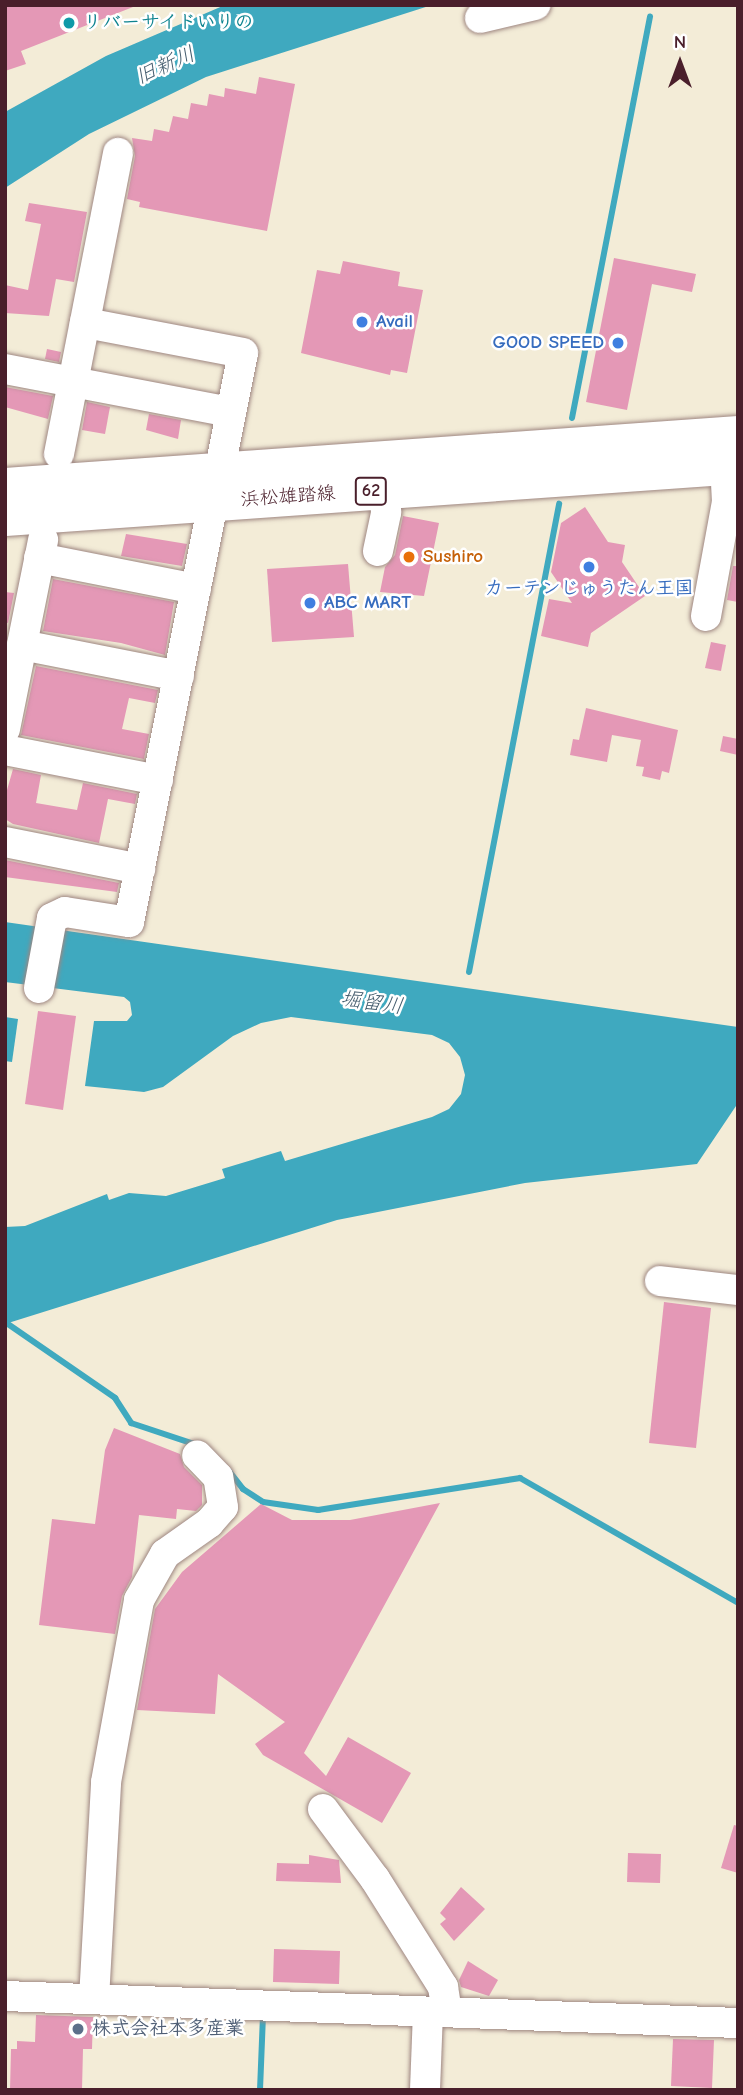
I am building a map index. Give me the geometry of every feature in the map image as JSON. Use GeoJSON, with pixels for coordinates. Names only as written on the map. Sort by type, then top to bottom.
{"type":"FeatureCollection","features":[{"type":"Feature","properties":{"kind":"main road","name":"浜松雄踏線"},"geometry":{"type":"LineString","coordinates":[[5,517],[217,486],[734,455]]}},
{"type":"Feature","properties":{"kind":"main road","name":"浜松雄踏線"},"geometry":{"type":"LineString","coordinates":[[5,486],[217,486],[384,490],[734,455]]}},
{"type":"Feature","properties":{"kind":"street"},"geometry":{"type":"LineString","coordinates":[[480,18],[535,5]]}},
{"type":"Feature","properties":{"kind":"street"},"geometry":{"type":"LineString","coordinates":[[59,454],[118,153]]}},
{"type":"Feature","properties":{"kind":"street"},"geometry":{"type":"LineString","coordinates":[[39,988],[48,924],[65,912],[130,922],[243,353],[85,323]]}},
{"type":"Feature","properties":{"kind":"street"},"geometry":{"type":"LineString","coordinates":[[5,369],[232,412]]}},
{"type":"Feature","properties":{"kind":"street"},"geometry":{"type":"LineString","coordinates":[[706,615],[732,503],[734,455]]}},
{"type":"Feature","properties":{"kind":"street"},"geometry":{"type":"LineString","coordinates":[[378,551],[386,512],[384,490]]}},
{"type":"Feature","properties":{"kind":"street"},"geometry":{"type":"LineString","coordinates":[[5,729],[41,549],[196,589]]}},
{"type":"Feature","properties":{"kind":"street"},"geometry":{"type":"LineString","coordinates":[[22,645],[179,676]]}},
{"type":"Feature","properties":{"kind":"street"},"geometry":{"type":"LineString","coordinates":[[5,750],[158,780]]}},
{"type":"Feature","properties":{"kind":"street"},"geometry":{"type":"LineString","coordinates":[[5,842],[140,869]]}},
{"type":"Feature","properties":{"kind":"street"},"geometry":{"type":"LineString","coordinates":[[660,1281],[738,1290]]}},
{"type":"Feature","properties":{"kind":"street"},"geometry":{"type":"LineString","coordinates":[[94,1999],[104,1791],[139,1600],[165,1554],[209,1524],[223,1507],[218,1477],[197,1455]]}},
{"type":"Feature","properties":{"kind":"street"},"geometry":{"type":"LineString","coordinates":[[323,1809],[375,1879],[443,1987],[425,2090]]}},
{"type":"Feature","properties":{"kind":"street"},"geometry":{"type":"LineString","coordinates":[[5,1996],[738,2023]]}},
{"type":"Feature","properties":{"kind":"water","name":"旧新川"},"geometry":{"type":"Polygon","coordinates":[[[225,5],[432,5],[206,77],[89,134],[5,188],[5,112],[106,56],[225,5]]]}},
{"type":"Feature","properties":{"kind":"water","name":"堀留川"},"geometry":{"type":"Polygon","coordinates":[[[5,922],[738,1027],[738,1103],[697,1164],[525,1183],[337,1220],[5,1324],[5,1227],[25,1226],[107,1194],[109,1200],[129,1193],[166,1196],[225,1178],[222,1169],[281,1151],[285,1161],[432,1117],[449,1109],[461,1094],[465,1075],[460,1057],[449,1043],[432,1035],[291,1017],[261,1023],[233,1036],[163,1087],[144,1092],[85,1086],[94,1021],[127,1021],[132,1015],[130,1002],[124,997],[5,982],[5,922]]]}},
{"type":"Feature","properties":{"kind":"water"},"geometry":{"type":"Polygon","coordinates":[[[5,1017],[18,1019],[12,1062],[5,1061],[5,1017]]]}},
{"type":"Feature","properties":{"kind":"building"},"geometry":{"type":"Polygon","coordinates":[[[5,5],[133,7],[21,51],[26,64],[5,71],[5,5]]]}},
{"type":"Feature","properties":{"kind":"building"},"geometry":{"type":"Polygon","coordinates":[[[259,77],[295,84],[267,231],[139,207],[140,202],[127,199],[135,156],[132,138],[152,141],[154,129],[169,132],[173,116],[188,119],[191,103],[207,106],[209,94],[224,97],[225,88],[256,94],[259,77]]]}},
{"type":"Feature","properties":{"kind":"building"},"geometry":{"type":"Polygon","coordinates":[[[29,203],[87,212],[74,282],[56,279],[49,316],[5,313],[5,285],[28,290],[41,224],[25,221],[29,203]]]}},
{"type":"Feature","properties":{"kind":"building","name":"GOOD SPEED"},"geometry":{"type":"Polygon","coordinates":[[[614,258],[696,274],[692,292],[652,284],[627,410],[586,402],[614,258]]]}},
{"type":"Feature","properties":{"kind":"building","name":"Avail"},"geometry":{"type":"Polygon","coordinates":[[[343,261],[400,272],[398,286],[423,290],[407,373],[391,370],[390,375],[301,353],[317,270],[340,274],[343,261]]]}},
{"type":"Feature","properties":{"kind":"building"},"geometry":{"type":"Polygon","coordinates":[[[47,349],[61,352],[59,362],[45,359],[47,349]]]}},
{"type":"Feature","properties":{"kind":"building"},"geometry":{"type":"Polygon","coordinates":[[[5,387],[53,396],[48,419],[5,407],[5,387]]]}},
{"type":"Feature","properties":{"kind":"building"},"geometry":{"type":"Polygon","coordinates":[[[87,402],[110,407],[105,434],[82,430],[87,402]]]}},
{"type":"Feature","properties":{"kind":"building"},"geometry":{"type":"Polygon","coordinates":[[[149,414],[181,420],[178,439],[146,430],[149,414]]]}},
{"type":"Feature","properties":{"kind":"building","name":"カーテンじゅうたん王国"},"geometry":{"type":"Polygon","coordinates":[[[585,507],[608,542],[625,545],[622,562],[645,596],[591,633],[588,647],[541,636],[549,599],[572,603],[551,572],[561,523],[585,507]]]}},
{"type":"Feature","properties":{"kind":"building","name":"Sushiro"},"geometry":{"type":"Polygon","coordinates":[[[403,516],[439,523],[424,596],[380,592],[385,567],[395,555],[403,516]]]}},
{"type":"Feature","properties":{"kind":"building"},"geometry":{"type":"Polygon","coordinates":[[[126,534],[187,544],[182,566],[121,556],[126,534]]]}},
{"type":"Feature","properties":{"kind":"building","name":"ABC MART"},"geometry":{"type":"Polygon","coordinates":[[[348,564],[354,637],[272,642],[267,569],[348,564]]]}},
{"type":"Feature","properties":{"kind":"building"},"geometry":{"type":"Polygon","coordinates":[[[733,566],[738,566],[738,602],[727,600],[733,566]]]}},
{"type":"Feature","properties":{"kind":"building"},"geometry":{"type":"Polygon","coordinates":[[[53,579],[174,602],[165,655],[121,643],[43,631],[53,579]]]}},
{"type":"Feature","properties":{"kind":"building"},"geometry":{"type":"Polygon","coordinates":[[[5,592],[14,593],[8,623],[5,622],[5,592]]]}},
{"type":"Feature","properties":{"kind":"building"},"geometry":{"type":"Polygon","coordinates":[[[711,642],[726,645],[721,671],[705,668],[711,642]]]}},
{"type":"Feature","properties":{"kind":"building"},"geometry":{"type":"Polygon","coordinates":[[[36,666],[158,690],[155,703],[129,698],[122,729],[149,734],[144,759],[21,735],[36,666]]]}},
{"type":"Feature","properties":{"kind":"building"},"geometry":{"type":"Polygon","coordinates":[[[586,708],[678,730],[669,773],[662,771],[660,780],[642,776],[644,767],[636,766],[641,740],[612,735],[607,762],[570,755],[573,739],[579,740],[586,708]]]}},
{"type":"Feature","properties":{"kind":"building"},"geometry":{"type":"Polygon","coordinates":[[[723,736],[738,739],[738,755],[720,751],[723,736]]]}},
{"type":"Feature","properties":{"kind":"building"},"geometry":{"type":"Polygon","coordinates":[[[13,769],[41,775],[36,803],[77,810],[83,783],[137,794],[135,804],[108,799],[99,843],[13,824],[5,819],[5,797],[13,769]]]}},
{"type":"Feature","properties":{"kind":"building"},"geometry":{"type":"Polygon","coordinates":[[[5,860],[119,883],[117,892],[5,877],[5,860]]]}},
{"type":"Feature","properties":{"kind":"building"},"geometry":{"type":"Polygon","coordinates":[[[38,1011],[76,1016],[63,1110],[25,1104],[38,1011]]]}},
{"type":"Feature","properties":{"kind":"building"},"geometry":{"type":"Polygon","coordinates":[[[664,1302],[711,1308],[696,1448],[649,1443],[664,1302]]]}},
{"type":"Feature","properties":{"kind":"building"},"geometry":{"type":"Polygon","coordinates":[[[114,1428],[180,1454],[184,1467],[202,1485],[202,1505],[196,1511],[177,1509],[176,1519],[139,1515],[132,1577],[122,1596],[115,1634],[39,1625],[52,1519],[95,1524],[105,1450],[114,1428]]]}},
{"type":"Feature","properties":{"kind":"building"},"geometry":{"type":"Polygon","coordinates":[[[440,1503],[304,1753],[326,1776],[348,1737],[411,1773],[382,1823],[263,1755],[255,1744],[285,1722],[218,1674],[215,1714],[137,1710],[155,1609],[182,1572],[261,1504],[292,1520],[350,1520],[440,1503]]]}},
{"type":"Feature","properties":{"kind":"building"},"geometry":{"type":"Polygon","coordinates":[[[734,1825],[738,1826],[738,1873],[721,1868],[734,1825]]]}},
{"type":"Feature","properties":{"kind":"building"},"geometry":{"type":"Polygon","coordinates":[[[628,1853],[661,1854],[660,1883],[627,1882],[628,1853]]]}},
{"type":"Feature","properties":{"kind":"building"},"geometry":{"type":"Polygon","coordinates":[[[309,1855],[339,1860],[341,1883],[276,1881],[277,1863],[309,1864],[309,1855]]]}},
{"type":"Feature","properties":{"kind":"building"},"geometry":{"type":"Polygon","coordinates":[[[461,1887],[485,1909],[454,1941],[440,1924],[446,1919],[440,1913],[461,1887]]]}},
{"type":"Feature","properties":{"kind":"building"},"geometry":{"type":"Polygon","coordinates":[[[274,1949],[340,1951],[339,1984],[273,1982],[274,1949]]]}},
{"type":"Feature","properties":{"kind":"building"},"geometry":{"type":"Polygon","coordinates":[[[468,1961],[498,1980],[489,1996],[461,1987],[459,1980],[468,1961]]]}},
{"type":"Feature","properties":{"kind":"building"},"geometry":{"type":"Polygon","coordinates":[[[36,2015],[93,2017],[92,2049],[83,2049],[82,2090],[10,2090],[11,2049],[17,2049],[17,2041],[35,2042],[36,2015]]]}},
{"type":"Feature","properties":{"kind":"building"},"geometry":{"type":"Polygon","coordinates":[[[673,2039],[714,2040],[712,2088],[671,2086],[673,2039]]]}},
{"type":"Feature","properties":{"kind":"waterway"},"geometry":{"type":"LineString","coordinates":[[572,418],[650,16]]}},
{"type":"Feature","properties":{"kind":"waterway"},"geometry":{"type":"LineString","coordinates":[[469,972],[559,504]]}},
{"type":"Feature","properties":{"kind":"waterway"},"geometry":{"type":"LineString","coordinates":[[5,1322],[115,1398],[131,1423],[197,1445]]}},
{"type":"Feature","properties":{"kind":"waterway"},"geometry":{"type":"LineString","coordinates":[[229,1471],[243,1489],[263,1502],[318,1510],[520,1478],[738,1603]]}},
{"type":"Feature","properties":{"kind":"waterway"},"geometry":{"type":"LineString","coordinates":[[260,2090],[263,2015]]}},
{"type":"Feature","properties":{"kind":"place","name":"リバーサイドいりの"},"geometry":{"type":"Point","coordinates":[69,23]}},
{"type":"Feature","properties":{"kind":"place","name":"Avail"},"geometry":{"type":"Point","coordinates":[362,322]}},
{"type":"Feature","properties":{"kind":"place","name":"GOOD SPEED"},"geometry":{"type":"Point","coordinates":[618,343]}},
{"type":"Feature","properties":{"kind":"place","name":"Sushiro"},"geometry":{"type":"Point","coordinates":[409,557]}},
{"type":"Feature","properties":{"kind":"place","name":"カーテンじゅうたん王国"},"geometry":{"type":"Point","coordinates":[589,567]}},
{"type":"Feature","properties":{"kind":"place","name":"ABC MART"},"geometry":{"type":"Point","coordinates":[310,603]}},
{"type":"Feature","properties":{"kind":"place","name":"株式会社本多産業"},"geometry":{"type":"Point","coordinates":[78,2029]}}]}
